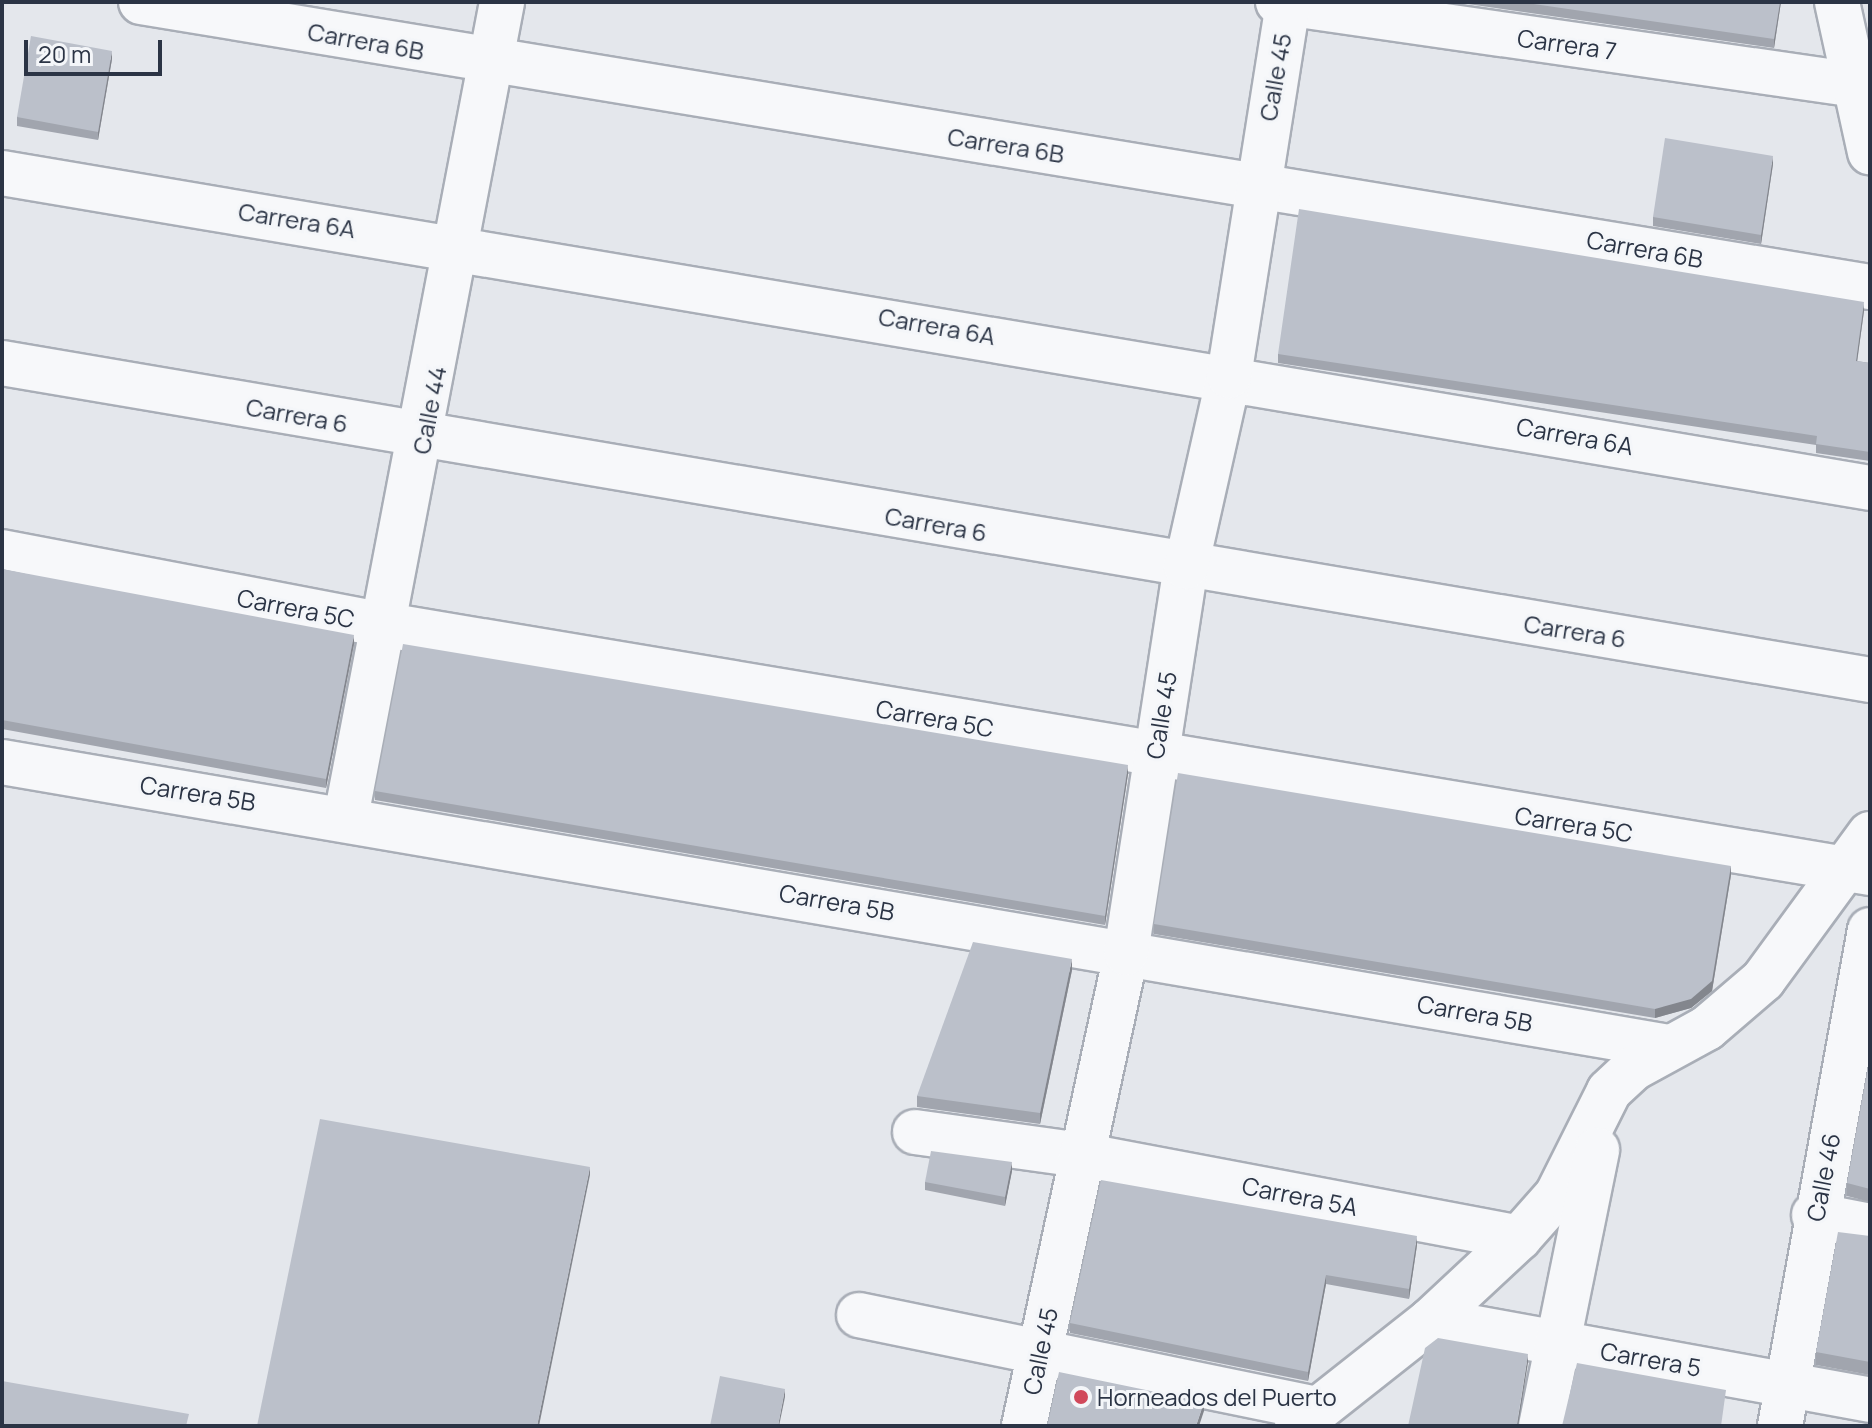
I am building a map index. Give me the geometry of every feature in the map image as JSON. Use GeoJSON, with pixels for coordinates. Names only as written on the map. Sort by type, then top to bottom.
{"type":"FeatureCollection","features":[{"type":"Feature","properties":{"kind":"street","name":"Carrera 6B"},"geometry":{"type":"LineString","coordinates":[[141,2],[493,63],[1257,184],[1870,287]]}},
{"type":"Feature","properties":{"kind":"street","name":"Calle 44"},"geometry":{"type":"LineString","coordinates":[[346,817],[461,246],[502,2]]}},
{"type":"Feature","properties":{"kind":"street"},"geometry":{"type":"LineString","coordinates":[[1837,2],[1870,152]]}},
{"type":"Feature","properties":{"kind":"street","name":"Carrera 7"},"geometry":{"type":"LineString","coordinates":[[1285,3],[1856,85]]}},
{"type":"Feature","properties":{"kind":"street","name":"Calle 45"},"geometry":{"type":"LineString","coordinates":[[1024,1426],[1126,953],[1154,755],[1186,567],[1229,376],[1285,3]]}},
{"type":"Feature","properties":{"kind":"street","name":"Carrera 6A"},"geometry":{"type":"LineString","coordinates":[[2,173],[461,246],[1870,488]]}},
{"type":"Feature","properties":{"kind":"street","name":"Carrera 6"},"geometry":{"type":"LineString","coordinates":[[2,363],[1186,567],[1870,680]]}},
{"type":"Feature","properties":{"kind":"street","name":"Carrera 5C"},"geometry":{"type":"LineString","coordinates":[[2,552],[386,625],[1856,870]]}},
{"type":"Feature","properties":{"kind":"street","name":"Carrera 5B"},"geometry":{"type":"LineString","coordinates":[[2,762],[346,817],[1670,1047]]}},
{"type":"Feature","properties":{"kind":"street"},"geometry":{"type":"LineString","coordinates":[[859,1315],[1040,1353],[1305,1417],[1431,1320],[1519,1238],[1557,1195],[1609,1091],[1670,1047],[1707,1028],[1763,980],[1856,870],[1870,834]]}},
{"type":"Feature","properties":{"kind":"street","name":"Calle 46"},"geometry":{"type":"LineString","coordinates":[[1784,1405],[1814,1215],[1859,1057],[1870,930]]}},
{"type":"Feature","properties":{"kind":"street"},"geometry":{"type":"LineString","coordinates":[[1541,1426],[1609,1091]]}},
{"type":"Feature","properties":{"kind":"street","name":"Carrera 5A"},"geometry":{"type":"LineString","coordinates":[[915,1132],[1081,1155],[1519,1238]]}},
{"type":"Feature","properties":{"kind":"street"},"geometry":{"type":"LineString","coordinates":[[1814,1215],[1870,1226]]}},
{"type":"Feature","properties":{"kind":"street","name":"Carrera 5"},"geometry":{"type":"LineString","coordinates":[[1431,1320],[1556,1342],[1784,1405],[1870,1400]]}},
{"type":"Feature","properties":{"kind":"building"},"geometry":{"type":"Polygon","coordinates":[[[1520,2],[1780,2],[1774,39],[1520,2]]]}},
{"type":"Feature","properties":{"kind":"building"},"geometry":{"type":"Polygon","coordinates":[[[31,36],[112,51],[98,132],[17,117],[31,36]]]}},
{"type":"Feature","properties":{"kind":"building"},"geometry":{"type":"Polygon","coordinates":[[[1665,138],[1773,156],[1761,235],[1653,217],[1665,138]]]}},
{"type":"Feature","properties":{"kind":"building"},"geometry":{"type":"Polygon","coordinates":[[[1299,209],[1864,302],[1856,361],[1870,363],[1870,452],[1816,444],[1817,436],[1278,354],[1299,209]]]}},
{"type":"Feature","properties":{"kind":"building"},"geometry":{"type":"Polygon","coordinates":[[[2,569],[354,635],[326,779],[2,720],[2,569]]]}},
{"type":"Feature","properties":{"kind":"building"},"geometry":{"type":"Polygon","coordinates":[[[403,644],[1128,765],[1105,916],[375,791],[403,644]]]}},
{"type":"Feature","properties":{"kind":"building"},"geometry":{"type":"Polygon","coordinates":[[[1178,773],[1731,866],[1712,981],[1691,999],[1655,1009],[1154,924],[1178,773]]]}},
{"type":"Feature","properties":{"kind":"building"},"geometry":{"type":"Polygon","coordinates":[[[973,942],[1072,959],[1040,1113],[917,1096],[973,942]]]}},
{"type":"Feature","properties":{"kind":"building"},"geometry":{"type":"Polygon","coordinates":[[[1870,1057],[1870,1189],[1847,1183],[1870,1057]]]}},
{"type":"Feature","properties":{"kind":"building"},"geometry":{"type":"Polygon","coordinates":[[[320,1119],[590,1167],[537,1426],[257,1426],[320,1119]]]}},
{"type":"Feature","properties":{"kind":"building"},"geometry":{"type":"Polygon","coordinates":[[[931,1151],[1012,1162],[1005,1197],[925,1182],[931,1151]]]}},
{"type":"Feature","properties":{"kind":"building"},"geometry":{"type":"Polygon","coordinates":[[[1101,1180],[1417,1236],[1409,1289],[1326,1275],[1308,1372],[1070,1323],[1101,1180]]]}},
{"type":"Feature","properties":{"kind":"building"},"geometry":{"type":"Polygon","coordinates":[[[1838,1232],[1870,1236],[1870,1362],[1816,1352],[1838,1232]]]}},
{"type":"Feature","properties":{"kind":"building"},"geometry":{"type":"Polygon","coordinates":[[[1438,1338],[1528,1354],[1519,1426],[1408,1426],[1425,1348],[1438,1338]]]}},
{"type":"Feature","properties":{"kind":"building"},"geometry":{"type":"Polygon","coordinates":[[[1577,1363],[1726,1390],[1721,1426],[1562,1426],[1577,1363]]]}},
{"type":"Feature","properties":{"kind":"building"},"geometry":{"type":"Polygon","coordinates":[[[1059,1372],[1204,1402],[1196,1426],[1045,1426],[1059,1372]]]}},
{"type":"Feature","properties":{"kind":"building"},"geometry":{"type":"Polygon","coordinates":[[[720,1376],[785,1389],[778,1426],[710,1426],[720,1376]]]}},
{"type":"Feature","properties":{"kind":"building"},"geometry":{"type":"Polygon","coordinates":[[[2,1381],[189,1414],[186,1426],[2,1426],[2,1381]]]}},
{"type":"Feature","properties":{"kind":"place","name":"Horneados del Puerto"},"geometry":{"type":"Point","coordinates":[1081,1397]}}]}
